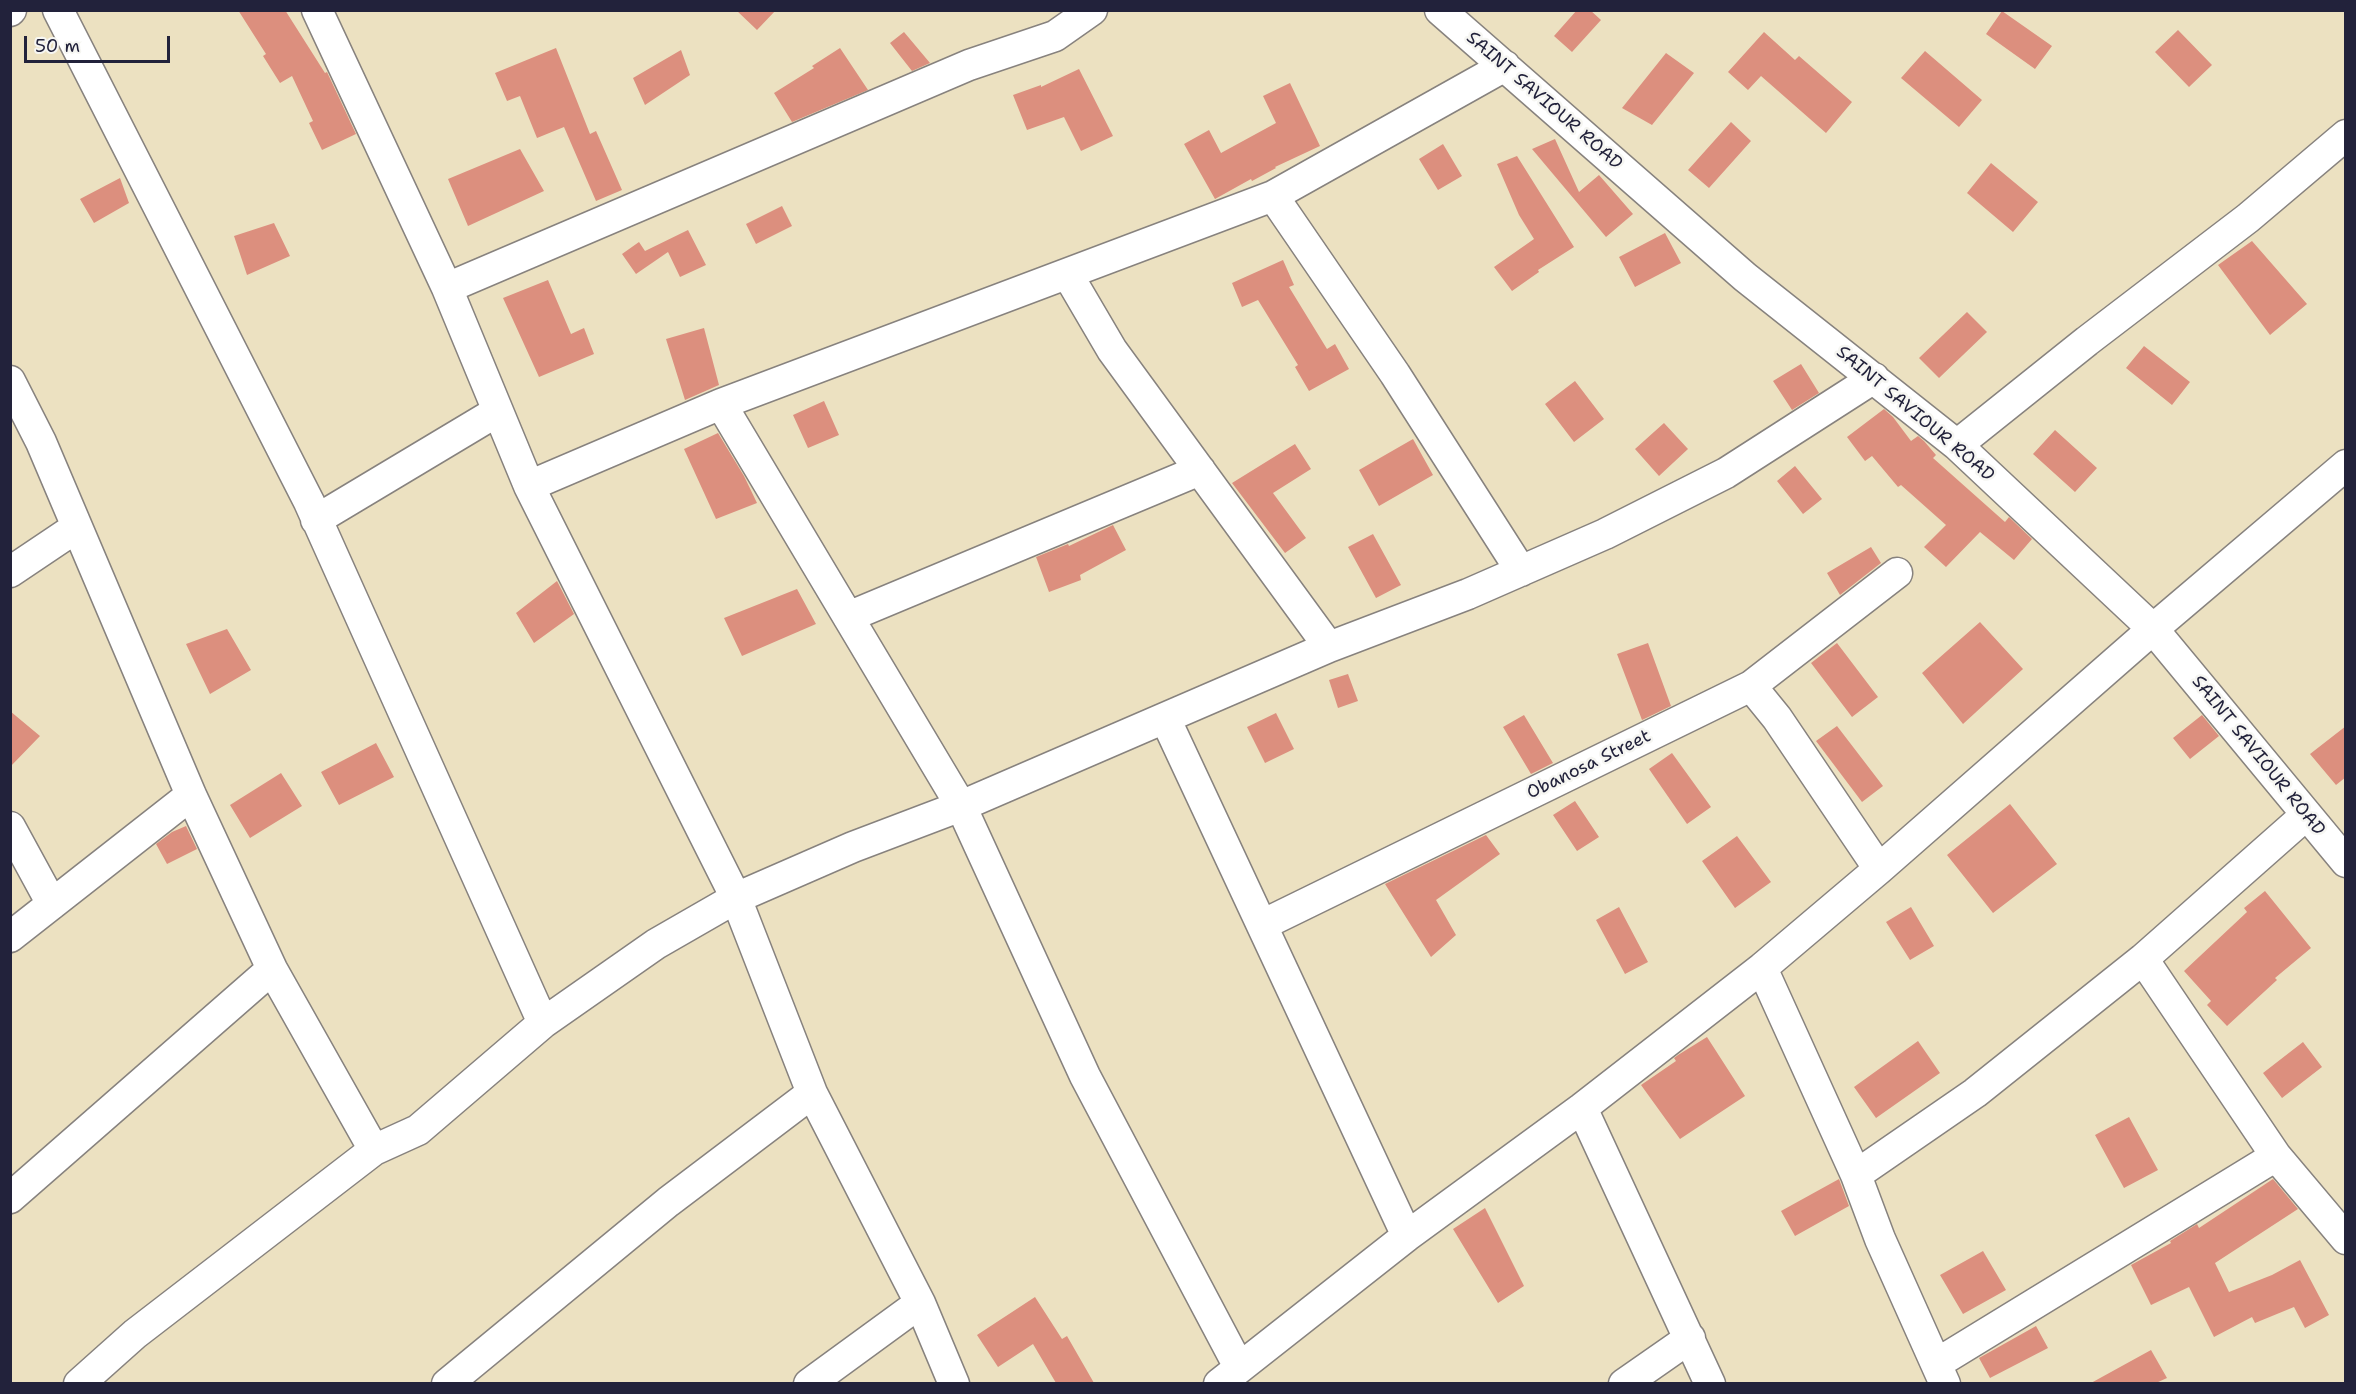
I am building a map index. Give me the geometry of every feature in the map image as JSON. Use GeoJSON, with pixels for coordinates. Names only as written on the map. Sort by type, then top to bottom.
{"type":"FeatureCollection","features":[{"type":"Feature","properties":{"kind":"street"},"geometry":{"type":"LineString","coordinates":[[58,10],[316,520],[543,1023]]}},
{"type":"Feature","properties":{"kind":"street"},"geometry":{"type":"LineString","coordinates":[[317,10],[447,288],[529,486],[736,898],[812,1093],[920,1303],[954,1383]]}},
{"type":"Feature","properties":{"kind":"street"},"geometry":{"type":"LineString","coordinates":[[447,288],[969,65],[1055,36],[1092,10]]}},
{"type":"Feature","properties":{"kind":"street","name":"SAINT SAVIOUR ROAD"},"geometry":{"type":"LineString","coordinates":[[1440,10],[1745,278],[1957,445],[2153,629],[2346,862]]}},
{"type":"Feature","properties":{"kind":"street"},"geometry":{"type":"LineString","coordinates":[[529,486],[721,404],[1273,196],[1504,66]]}},
{"type":"Feature","properties":{"kind":"street"},"geometry":{"type":"LineString","coordinates":[[1957,445],[2087,341],[2248,218],[2346,135]]}},
{"type":"Feature","properties":{"kind":"street"},"geometry":{"type":"LineString","coordinates":[[1273,196],[1395,374],[1521,571]]}},
{"type":"Feature","properties":{"kind":"street"},"geometry":{"type":"LineString","coordinates":[[1068,275],[1112,350],[1329,647]]}},
{"type":"Feature","properties":{"kind":"street"},"geometry":{"type":"LineString","coordinates":[[79,1383],[135,1334],[374,1150],[418,1130],[543,1023],[656,944],[736,898],[853,847],[961,806],[1329,647],[1468,594],[1605,534],[1726,473],[1874,378]]}},
{"type":"Feature","properties":{"kind":"street"},"geometry":{"type":"LineString","coordinates":[[10,381],[40,442],[191,795],[272,969],[374,1150]]}},
{"type":"Feature","properties":{"kind":"street"},"geometry":{"type":"LineString","coordinates":[[721,404],[961,806],[1085,1076],[1229,1375],[1407,1236],[1582,1108],[1761,968],[1879,869],[2153,629],[2346,465]]}},
{"type":"Feature","properties":{"kind":"street"},"geometry":{"type":"LineString","coordinates":[[316,520],[498,411]]}},
{"type":"Feature","properties":{"kind":"street"},"geometry":{"type":"LineString","coordinates":[[848,617],[1200,470]]}},
{"type":"Feature","properties":{"kind":"street"},"geometry":{"type":"LineString","coordinates":[[10,572],[77,527]]}},
{"type":"Feature","properties":{"kind":"street","name":"Obanosa Street"},"geometry":{"type":"LineString","coordinates":[[1262,925],[1751,686],[1898,573]]}},
{"type":"Feature","properties":{"kind":"street"},"geometry":{"type":"LineString","coordinates":[[1751,686],[1777,718],[1879,869]]}},
{"type":"Feature","properties":{"kind":"street"},"geometry":{"type":"LineString","coordinates":[[1165,718],[1407,1236]]}},
{"type":"Feature","properties":{"kind":"street"},"geometry":{"type":"LineString","coordinates":[[10,938],[191,795]]}},
{"type":"Feature","properties":{"kind":"street"},"geometry":{"type":"LineString","coordinates":[[1856,1175],[1975,1093],[2143,959],[2306,815]]}},
{"type":"Feature","properties":{"kind":"street"},"geometry":{"type":"LineString","coordinates":[[10,827],[52,904]]}},
{"type":"Feature","properties":{"kind":"street"},"geometry":{"type":"LineString","coordinates":[[2143,959],[2276,1156],[2346,1239]]}},
{"type":"Feature","properties":{"kind":"street"},"geometry":{"type":"LineString","coordinates":[[1761,968],[1856,1175],[1880,1239],[1941,1374],[2276,1156]]}},
{"type":"Feature","properties":{"kind":"street"},"geometry":{"type":"LineString","coordinates":[[10,1198],[272,969]]}},
{"type":"Feature","properties":{"kind":"street"},"geometry":{"type":"LineString","coordinates":[[447,1383],[669,1202],[812,1093]]}},
{"type":"Feature","properties":{"kind":"street"},"geometry":{"type":"LineString","coordinates":[[1582,1108],[1710,1383]]}},
{"type":"Feature","properties":{"kind":"street"},"geometry":{"type":"LineString","coordinates":[[809,1383],[920,1303]]}},
{"type":"Feature","properties":{"kind":"street"},"geometry":{"type":"LineString","coordinates":[[1624,1383],[1690,1338]]}},
{"type":"Feature","properties":{"kind":"building"},"geometry":{"type":"Polygon","coordinates":[[[238,10],[285,10],[325,73],[327,72],[356,134],[322,150],[309,123],[313,121],[292,76],[280,83],[263,56],[266,54],[238,10]]]}},
{"type":"Feature","properties":{"kind":"building"},"geometry":{"type":"Polygon","coordinates":[[[736,10],[776,10],[757,30],[736,10]]]}},
{"type":"Feature","properties":{"kind":"building"},"geometry":{"type":"Polygon","coordinates":[[[1577,10],[1590,10],[1601,20],[1572,52],[1554,36],[1577,10]]]}},
{"type":"Feature","properties":{"kind":"building"},"geometry":{"type":"Polygon","coordinates":[[[2002,11],[2052,46],[2035,69],[1986,34],[2002,11]]]}},
{"type":"Feature","properties":{"kind":"building"},"geometry":{"type":"Polygon","coordinates":[[[2178,30],[2212,65],[2189,87],[2155,52],[2178,30]]]}},
{"type":"Feature","properties":{"kind":"building"},"geometry":{"type":"Polygon","coordinates":[[[904,32],[930,63],[912,71],[890,43],[904,32]]]}},
{"type":"Feature","properties":{"kind":"building"},"geometry":{"type":"Polygon","coordinates":[[[1764,32],[1795,60],[1799,56],[1852,102],[1826,133],[1761,76],[1748,90],[1728,72],[1764,32]]]}},
{"type":"Feature","properties":{"kind":"building"},"geometry":{"type":"Polygon","coordinates":[[[556,48],[590,134],[596,131],[622,190],[596,201],[564,127],[537,138],[520,96],[507,101],[495,73],[556,48]]]}},
{"type":"Feature","properties":{"kind":"building"},"geometry":{"type":"Polygon","coordinates":[[[840,48],[868,90],[792,122],[774,93],[814,68],[812,66],[840,48]]]}},
{"type":"Feature","properties":{"kind":"building"},"geometry":{"type":"Polygon","coordinates":[[[681,50],[690,75],[645,105],[633,78],[681,50]]]}},
{"type":"Feature","properties":{"kind":"building"},"geometry":{"type":"Polygon","coordinates":[[[1925,51],[1982,100],[1959,127],[1901,78],[1925,51]]]}},
{"type":"Feature","properties":{"kind":"building"},"geometry":{"type":"Polygon","coordinates":[[[1666,53],[1694,73],[1652,125],[1622,108],[1666,53]]]}},
{"type":"Feature","properties":{"kind":"building"},"geometry":{"type":"Polygon","coordinates":[[[1079,69],[1113,136],[1081,151],[1064,117],[1027,130],[1013,95],[1041,85],[1041,87],[1079,69]]]}},
{"type":"Feature","properties":{"kind":"building"},"geometry":{"type":"Polygon","coordinates":[[[1290,83],[1320,146],[1215,199],[1184,144],[1209,130],[1221,153],[1276,123],[1263,96],[1290,83]]]}},
{"type":"Feature","properties":{"kind":"building"},"geometry":{"type":"Polygon","coordinates":[[[1731,122],[1751,141],[1709,188],[1688,170],[1731,122]]]}},
{"type":"Feature","properties":{"kind":"building"},"geometry":{"type":"Polygon","coordinates":[[[1555,139],[1579,192],[1599,175],[1633,214],[1606,237],[1532,149],[1555,139]]]}},
{"type":"Feature","properties":{"kind":"building"},"geometry":{"type":"Polygon","coordinates":[[[1443,144],[1462,176],[1438,190],[1419,159],[1443,144]]]}},
{"type":"Feature","properties":{"kind":"building"},"geometry":{"type":"Polygon","coordinates":[[[520,149],[544,191],[468,226],[448,179],[520,149]]]}},
{"type":"Feature","properties":{"kind":"building"},"geometry":{"type":"Polygon","coordinates":[[[1517,156],[1574,247],[1538,270],[1539,272],[1512,291],[1494,267],[1534,239],[1519,215],[1497,164],[1517,156]]]}},
{"type":"Feature","properties":{"kind":"building"},"geometry":{"type":"Polygon","coordinates":[[[1991,163],[2038,202],[2013,232],[1967,193],[1991,163]]]}},
{"type":"Feature","properties":{"kind":"building"},"geometry":{"type":"Polygon","coordinates":[[[120,178],[129,203],[94,223],[80,199],[120,178]]]}},
{"type":"Feature","properties":{"kind":"building"},"geometry":{"type":"Polygon","coordinates":[[[782,206],[792,226],[756,244],[746,224],[782,206]]]}},
{"type":"Feature","properties":{"kind":"building"},"geometry":{"type":"Polygon","coordinates":[[[274,223],[290,256],[247,275],[234,236],[274,223]]]}},
{"type":"Feature","properties":{"kind":"building"},"geometry":{"type":"Polygon","coordinates":[[[688,230],[706,265],[680,277],[668,252],[636,274],[622,254],[639,242],[645,251],[688,230]]]}},
{"type":"Feature","properties":{"kind":"building"},"geometry":{"type":"Polygon","coordinates":[[[1665,233],[1681,263],[1635,287],[1619,257],[1665,233]]]}},
{"type":"Feature","properties":{"kind":"building"},"geometry":{"type":"Polygon","coordinates":[[[2252,241],[2307,304],[2270,335],[2218,265],[2252,241]]]}},
{"type":"Feature","properties":{"kind":"building"},"geometry":{"type":"Polygon","coordinates":[[[1283,260],[1294,285],[1289,287],[1327,349],[1335,344],[1349,369],[1309,391],[1295,367],[1298,365],[1258,300],[1242,307],[1232,283],[1283,260]]]}},
{"type":"Feature","properties":{"kind":"building"},"geometry":{"type":"Polygon","coordinates":[[[548,280],[571,334],[584,328],[594,354],[539,377],[503,298],[548,280]]]}},
{"type":"Feature","properties":{"kind":"building"},"geometry":{"type":"Polygon","coordinates":[[[1967,312],[1987,332],[1939,378],[1919,358],[1967,312]]]}},
{"type":"Feature","properties":{"kind":"building"},"geometry":{"type":"Polygon","coordinates":[[[704,328],[719,385],[685,400],[666,339],[704,328]]]}},
{"type":"Feature","properties":{"kind":"building"},"geometry":{"type":"Polygon","coordinates":[[[2144,346],[2190,382],[2172,405],[2126,368],[2144,346]]]}},
{"type":"Feature","properties":{"kind":"building"},"geometry":{"type":"Polygon","coordinates":[[[1801,364],[1819,393],[1792,410],[1773,381],[1801,364]]]}},
{"type":"Feature","properties":{"kind":"building"},"geometry":{"type":"Polygon","coordinates":[[[1575,381],[1604,419],[1574,442],[1545,404],[1575,381]]]}},
{"type":"Feature","properties":{"kind":"building"},"geometry":{"type":"Polygon","coordinates":[[[824,401],[839,435],[808,448],[793,415],[824,401]]]}},
{"type":"Feature","properties":{"kind":"building"},"geometry":{"type":"Polygon","coordinates":[[[1884,409],[1911,441],[1918,436],[1936,455],[1933,458],[2005,522],[2009,517],[2032,539],[2014,560],[1980,532],[1946,567],[1924,547],[1946,525],[1901,485],[1898,487],[1872,456],[1865,461],[1847,437],[1884,409]]]}},
{"type":"Feature","properties":{"kind":"building"},"geometry":{"type":"Polygon","coordinates":[[[1664,423],[1688,449],[1659,476],[1635,449],[1664,423]]]}},
{"type":"Feature","properties":{"kind":"building"},"geometry":{"type":"Polygon","coordinates":[[[2055,430],[2097,468],[2075,492],[2033,454],[2055,430]]]}},
{"type":"Feature","properties":{"kind":"building"},"geometry":{"type":"Polygon","coordinates":[[[718,433],[757,503],[716,519],[684,449],[718,433]]]}},
{"type":"Feature","properties":{"kind":"building"},"geometry":{"type":"Polygon","coordinates":[[[1413,439],[1433,475],[1379,506],[1359,470],[1413,439]]]}},
{"type":"Feature","properties":{"kind":"building"},"geometry":{"type":"Polygon","coordinates":[[[1295,444],[1311,469],[1273,493],[1306,538],[1285,553],[1232,483],[1295,444]]]}},
{"type":"Feature","properties":{"kind":"building"},"geometry":{"type":"Polygon","coordinates":[[[1795,466],[1822,499],[1803,514],[1777,481],[1795,466]]]}},
{"type":"Feature","properties":{"kind":"building"},"geometry":{"type":"Polygon","coordinates":[[[1113,525],[1126,550],[1080,575],[1081,580],[1049,592],[1036,557],[1068,544],[1069,546],[1113,525]]]}},
{"type":"Feature","properties":{"kind":"building"},"geometry":{"type":"Polygon","coordinates":[[[1373,534],[1401,585],[1376,598],[1348,547],[1373,534]]]}},
{"type":"Feature","properties":{"kind":"building"},"geometry":{"type":"Polygon","coordinates":[[[1871,547],[1881,563],[1840,595],[1827,573],[1871,547]]]}},
{"type":"Feature","properties":{"kind":"building"},"geometry":{"type":"Polygon","coordinates":[[[557,581],[574,614],[534,643],[516,613],[557,581]]]}},
{"type":"Feature","properties":{"kind":"building"},"geometry":{"type":"Polygon","coordinates":[[[797,589],[816,624],[742,656],[724,618],[797,589]]]}},
{"type":"Feature","properties":{"kind":"building"},"geometry":{"type":"Polygon","coordinates":[[[1980,622],[2023,669],[1963,724],[1922,673],[1980,622]]]}},
{"type":"Feature","properties":{"kind":"building"},"geometry":{"type":"Polygon","coordinates":[[[227,629],[251,670],[210,694],[186,644],[227,629]]]}},
{"type":"Feature","properties":{"kind":"building"},"geometry":{"type":"Polygon","coordinates":[[[1648,643],[1671,706],[1642,720],[1617,654],[1648,643]]]}},
{"type":"Feature","properties":{"kind":"building"},"geometry":{"type":"Polygon","coordinates":[[[1837,643],[1878,697],[1852,717],[1811,663],[1837,643]]]}},
{"type":"Feature","properties":{"kind":"building"},"geometry":{"type":"Polygon","coordinates":[[[1348,674],[1358,701],[1338,708],[1329,680],[1348,674]]]}},
{"type":"Feature","properties":{"kind":"building"},"geometry":{"type":"Polygon","coordinates":[[[10,711],[40,736],[10,767],[10,711]]]}},
{"type":"Feature","properties":{"kind":"building"},"geometry":{"type":"Polygon","coordinates":[[[1276,713],[1294,749],[1265,763],[1247,727],[1276,713]]]}},
{"type":"Feature","properties":{"kind":"building"},"geometry":{"type":"Polygon","coordinates":[[[1524,715],[1553,763],[1531,774],[1503,727],[1524,715]]]}},
{"type":"Feature","properties":{"kind":"building"},"geometry":{"type":"Polygon","coordinates":[[[2202,715],[2219,736],[2190,759],[2173,738],[2202,715]]]}},
{"type":"Feature","properties":{"kind":"building"},"geometry":{"type":"Polygon","coordinates":[[[1837,726],[1883,786],[1862,802],[1816,741],[1837,726]]]}},
{"type":"Feature","properties":{"kind":"building"},"geometry":{"type":"Polygon","coordinates":[[[2346,726],[2346,777],[2336,785],[2310,754],[2346,726]]]}},
{"type":"Feature","properties":{"kind":"building"},"geometry":{"type":"Polygon","coordinates":[[[376,743],[394,777],[339,805],[321,772],[376,743]]]}},
{"type":"Feature","properties":{"kind":"building"},"geometry":{"type":"Polygon","coordinates":[[[1672,753],[1711,807],[1687,824],[1649,769],[1672,753]]]}},
{"type":"Feature","properties":{"kind":"building"},"geometry":{"type":"Polygon","coordinates":[[[281,773],[302,806],[250,838],[230,805],[281,773]]]}},
{"type":"Feature","properties":{"kind":"building"},"geometry":{"type":"Polygon","coordinates":[[[1575,801],[1599,837],[1577,851],[1553,815],[1575,801]]]}},
{"type":"Feature","properties":{"kind":"building"},"geometry":{"type":"Polygon","coordinates":[[[2010,804],[2057,864],[1993,913],[1947,855],[2010,804]]]}},
{"type":"Feature","properties":{"kind":"building"},"geometry":{"type":"Polygon","coordinates":[[[186,826],[197,849],[167,864],[156,844],[172,832],[186,826]]]}},
{"type":"Feature","properties":{"kind":"building"},"geometry":{"type":"Polygon","coordinates":[[[1486,835],[1500,854],[1436,900],[1456,935],[1431,957],[1385,884],[1486,835]]]}},
{"type":"Feature","properties":{"kind":"building"},"geometry":{"type":"Polygon","coordinates":[[[1737,836],[1771,882],[1735,908],[1702,861],[1737,836]]]}},
{"type":"Feature","properties":{"kind":"building"},"geometry":{"type":"Polygon","coordinates":[[[2265,891],[2311,948],[2275,978],[2277,980],[2227,1026],[2207,1005],[2211,1001],[2184,971],[2247,912],[2244,908],[2265,891]]]}},
{"type":"Feature","properties":{"kind":"building"},"geometry":{"type":"Polygon","coordinates":[[[1619,907],[1648,962],[1625,974],[1596,920],[1619,907]]]}},
{"type":"Feature","properties":{"kind":"building"},"geometry":{"type":"Polygon","coordinates":[[[1911,907],[1934,946],[1910,960],[1886,922],[1911,907]]]}},
{"type":"Feature","properties":{"kind":"building"},"geometry":{"type":"Polygon","coordinates":[[[1707,1037],[1745,1096],[1680,1139],[1641,1085],[1676,1061],[1674,1058],[1678,1055],[1707,1037]]]}},
{"type":"Feature","properties":{"kind":"building"},"geometry":{"type":"Polygon","coordinates":[[[1918,1041],[1940,1073],[1876,1118],[1854,1087],[1918,1041]]]}},
{"type":"Feature","properties":{"kind":"building"},"geometry":{"type":"Polygon","coordinates":[[[2303,1042],[2322,1067],[2282,1098],[2263,1073],[2303,1042]]]}},
{"type":"Feature","properties":{"kind":"building"},"geometry":{"type":"Polygon","coordinates":[[[2129,1117],[2158,1170],[2124,1188],[2095,1135],[2129,1117]]]}},
{"type":"Feature","properties":{"kind":"building"},"geometry":{"type":"Polygon","coordinates":[[[1839,1179],[1849,1206],[1795,1236],[1781,1211],[1839,1179]]]}},
{"type":"Feature","properties":{"kind":"building"},"geometry":{"type":"Polygon","coordinates":[[[2273,1179],[2298,1209],[2215,1263],[2229,1292],[2272,1275],[2300,1260],[2329,1315],[2305,1328],[2294,1307],[2255,1323],[2252,1317],[2214,1337],[2189,1287],[2151,1305],[2131,1265],[2171,1243],[2170,1241],[2197,1224],[2199,1228],[2273,1179]]]}},
{"type":"Feature","properties":{"kind":"building"},"geometry":{"type":"Polygon","coordinates":[[[1485,1208],[1524,1286],[1498,1303],[1453,1229],[1485,1208]]]}},
{"type":"Feature","properties":{"kind":"building"},"geometry":{"type":"Polygon","coordinates":[[[1983,1251],[2006,1290],[1963,1314],[1940,1275],[1983,1251]]]}},
{"type":"Feature","properties":{"kind":"building"},"geometry":{"type":"Polygon","coordinates":[[[1035,1297],[1062,1339],[1067,1336],[1094,1383],[1056,1383],[1033,1344],[998,1367],[977,1335],[1035,1297]]]}},
{"type":"Feature","properties":{"kind":"building"},"geometry":{"type":"Polygon","coordinates":[[[2036,1326],[2048,1348],[1990,1378],[1979,1358],[2036,1326]]]}},
{"type":"Feature","properties":{"kind":"building"},"geometry":{"type":"Polygon","coordinates":[[[2151,1350],[2167,1378],[2156,1383],[2091,1383],[2151,1350]]]}}]}
